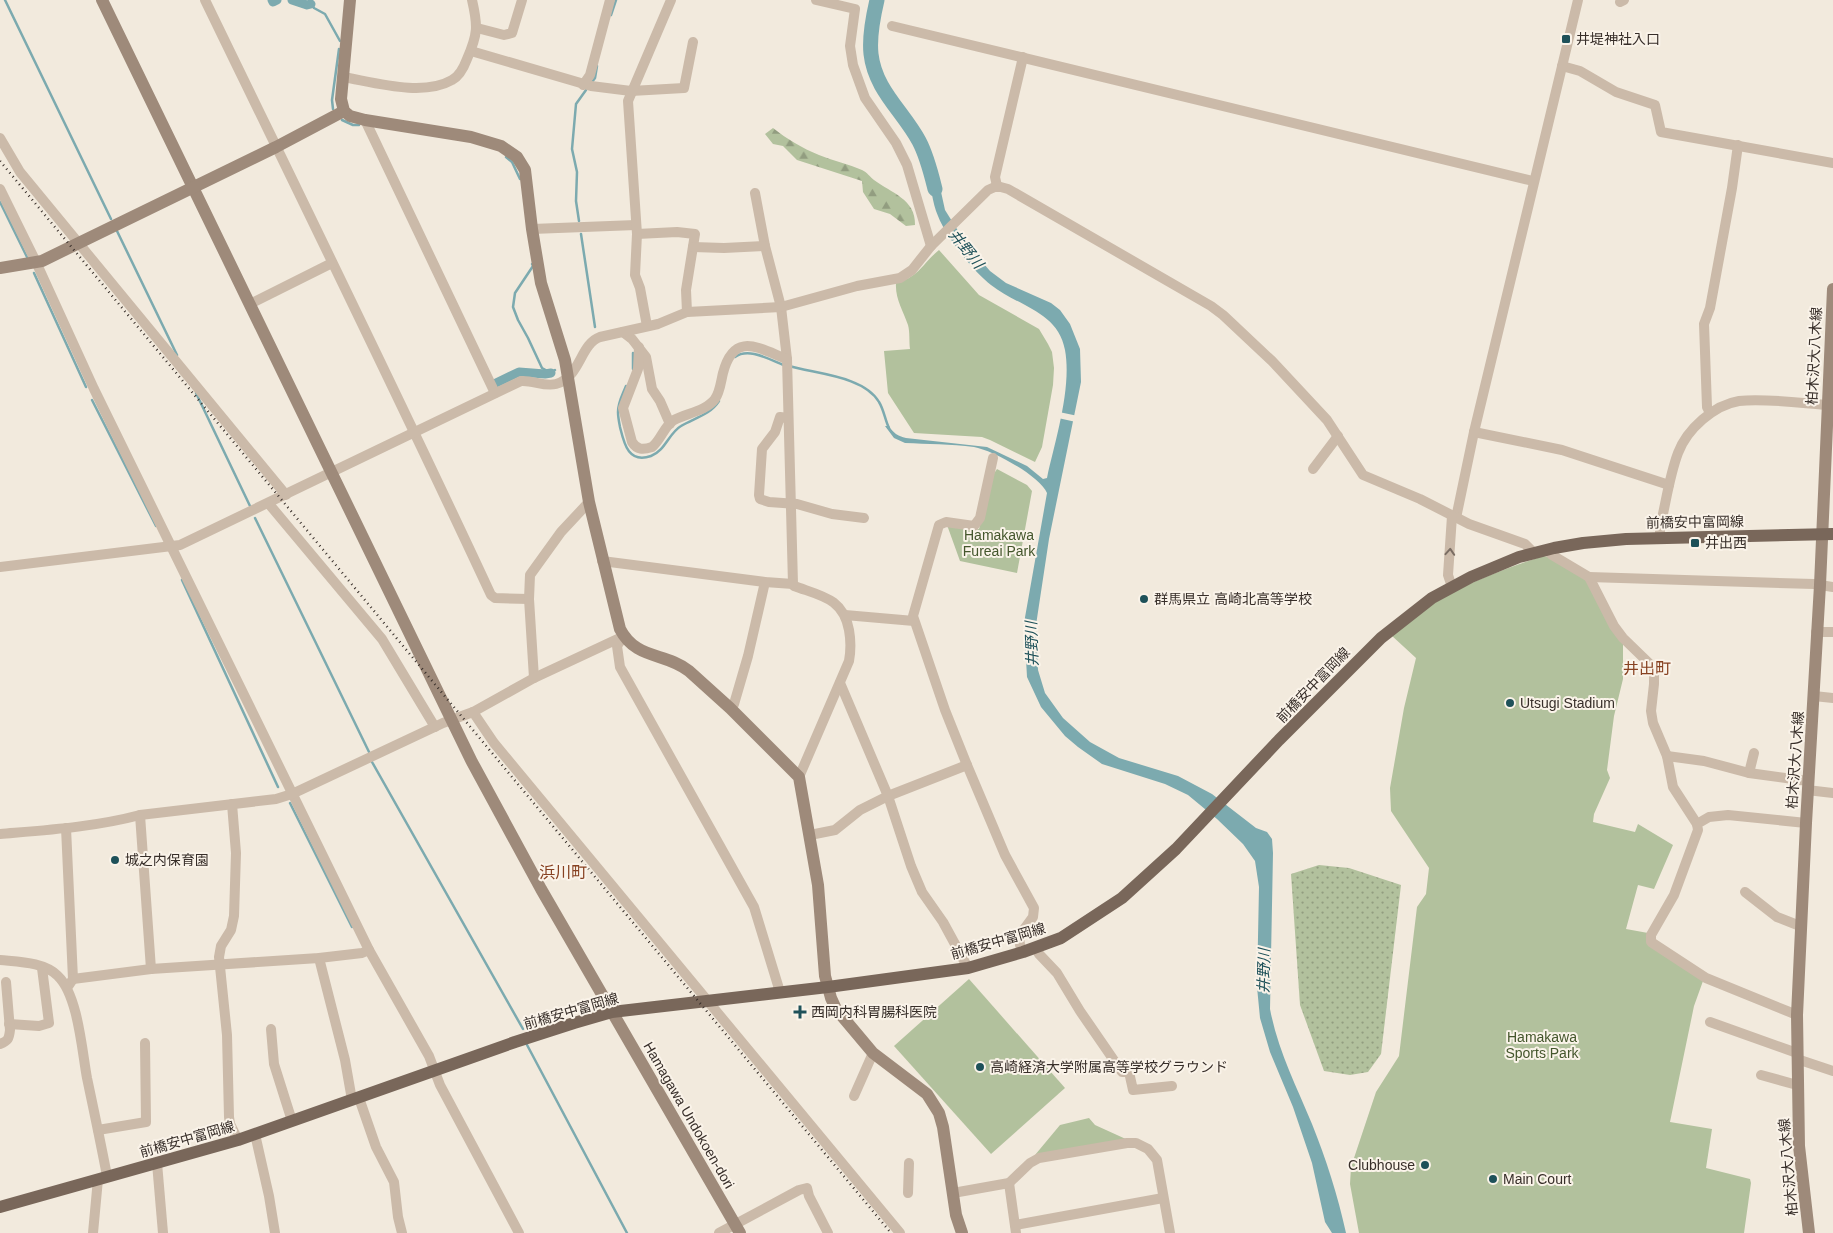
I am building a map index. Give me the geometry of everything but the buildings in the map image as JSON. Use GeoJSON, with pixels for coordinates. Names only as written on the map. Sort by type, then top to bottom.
{"type":"FeatureCollection","features":[{"type":"Feature","properties":{"kind":"main road","name":"前橋安中富岡線"},"geometry":{"type":"LineString","coordinates":[[0,1207],[238,1140],[557,1028],[612,1012],[828,987],[968,968],[1030,950],[1061,938],[1122,898],[1165,860],[1380,638],[1432,598],[1452,587],[1486,570],[1534,553],[1603,540],[1828,534]]}},
{"type":"Feature","properties":{"kind":"street","name":"Hamagawa Undokoen-dori"},"geometry":{"type":"LineString","coordinates":[[102,0],[472,762],[540,889],[738,1229]]}},
{"type":"Feature","properties":{"kind":"street"},"geometry":{"type":"LineString","coordinates":[[205,0],[415,432],[491,595],[495,598],[529,599]]}},
{"type":"Feature","properties":{"kind":"street"},"geometry":{"type":"LineString","coordinates":[[350,0],[341,99],[347,115],[365,120],[471,137],[502,146],[517,157],[525,170],[541,283],[569,377],[589,502],[602,561],[624,636],[640,651],[682,666],[730,708],[799,777],[818,885],[825,976],[828,987],[836,1009],[873,1053],[920,1087],[933,1101],[940,1113],[956,1215],[962,1233]]}},
{"type":"Feature","properties":{"kind":"street"},"geometry":{"type":"LineString","coordinates":[[342,77],[414,88],[427,88],[452,80],[463,69],[471,51],[477,28],[472,0]]}},
{"type":"Feature","properties":{"kind":"street"},"geometry":{"type":"LineString","coordinates":[[477,28],[504,35],[512,33],[522,0]]}},
{"type":"Feature","properties":{"kind":"street"},"geometry":{"type":"LineString","coordinates":[[583,84],[590,75],[610,0]]}},
{"type":"Feature","properties":{"kind":"street"},"geometry":{"type":"LineString","coordinates":[[647,326],[640,288],[635,275],[636,230],[628,101],[671,0]]}},
{"type":"Feature","properties":{"kind":"street"},"geometry":{"type":"LineString","coordinates":[[816,0],[855,9],[850,46],[853,65],[865,98],[896,143],[907,165],[931,246]]}},
{"type":"Feature","properties":{"kind":"street"},"geometry":{"type":"LineString","coordinates":[[1452,587],[1448,575],[1454,517],[1533,181],[1578,0]]}},
{"type":"Feature","properties":{"kind":"street"},"geometry":{"type":"LineString","coordinates":[[892,26],[1533,181]]}},
{"type":"Feature","properties":{"kind":"street"},"geometry":{"type":"LineString","coordinates":[[471,51],[583,84],[631,91],[684,88],[693,42]]}},
{"type":"Feature","properties":{"kind":"street"},"geometry":{"type":"LineString","coordinates":[[997,186],[995,177],[1023,57]]}},
{"type":"Feature","properties":{"kind":"street"},"geometry":{"type":"LineString","coordinates":[[1562,66],[1592,77],[1616,92],[1655,104],[1661,132],[1833,163]]}},
{"type":"Feature","properties":{"kind":"street"},"geometry":{"type":"LineString","coordinates":[[0,268],[42,261],[344,111]]}},
{"type":"Feature","properties":{"kind":"street"},"geometry":{"type":"LineString","coordinates":[[365,120],[495,393]]}},
{"type":"Feature","properties":{"kind":"street"},"geometry":{"type":"LineString","coordinates":[[0,138],[20,172],[286,495]]}},
{"type":"Feature","properties":{"kind":"street"},"geometry":{"type":"LineString","coordinates":[[1710,413],[1707,407],[1704,324],[1710,308],[1738,145]]}},
{"type":"Feature","properties":{"kind":"street"},"geometry":{"type":"LineString","coordinates":[[0,567],[180,545],[269,504],[521,381],[556,384],[569,377],[594,339],[658,324],[687,312],[781,308],[857,286],[900,278],[912,270],[940,236],[988,190],[997,186],[1008,189],[1211,306],[1223,315],[1272,361],[1327,420],[1363,475],[1420,499],[1454,517],[1525,544],[1534,553]]}},
{"type":"Feature","properties":{"kind":"street"},"geometry":{"type":"LineString","coordinates":[[0,190],[36,262],[94,389],[292,794],[370,950],[429,1056],[440,1085],[519,1233]]}},
{"type":"Feature","properties":{"kind":"street"},"geometry":{"type":"LineString","coordinates":[[755,194],[765,246],[781,308],[787,364],[793,584]]}},
{"type":"Feature","properties":{"kind":"street"},"geometry":{"type":"LineString","coordinates":[[532,229],[636,230],[696,234],[686,290],[687,312]]}},
{"type":"Feature","properties":{"kind":"street"},"geometry":{"type":"LineString","coordinates":[[693,247],[765,246]]}},
{"type":"Feature","properties":{"kind":"street"},"geometry":{"type":"LineString","coordinates":[[250,304],[332,264]]}},
{"type":"Feature","properties":{"kind":"street","name":"柏木沢大八木線"},"geometry":{"type":"LineString","coordinates":[[1809,1233],[1799,1146],[1796,1014],[1816,632],[1820,585],[1828,534],[1827,405],[1831,372],[1833,289]]}},
{"type":"Feature","properties":{"kind":"street"},"geometry":{"type":"LineString","coordinates":[[624,332],[639,347],[648,362],[652,389],[660,401],[670,424]]}},
{"type":"Feature","properties":{"kind":"street"},"geometry":{"type":"LineString","coordinates":[[639,347],[638,369],[623,408],[632,442],[634,446],[640,449],[652,447],[670,424],[678,418],[705,407],[715,399],[727,360],[732,352],[738,348],[752,346],[787,364]]}},
{"type":"Feature","properties":{"kind":"street"},"geometry":{"type":"LineString","coordinates":[[1660,538],[1660,528],[1669,485],[1680,448],[1698,424],[1710,413],[1726,404],[1749,400],[1827,405]]}},
{"type":"Feature","properties":{"kind":"street"},"geometry":{"type":"LineString","coordinates":[[788,418],[780,416],[776,432],[762,449],[760,499],[769,502],[797,504],[832,514],[864,518]]}},
{"type":"Feature","properties":{"kind":"street"},"geometry":{"type":"LineString","coordinates":[[1474,432],[1562,450],[1669,485]]}},
{"type":"Feature","properties":{"kind":"street"},"geometry":{"type":"LineString","coordinates":[[1313,469],[1338,436]]}},
{"type":"Feature","properties":{"kind":"street"},"geometry":{"type":"LineString","coordinates":[[996,459],[977,524],[974,526],[946,522],[939,525],[928,568],[913,611],[914,621],[945,710],[967,765],[1005,855],[1034,908],[1033,916],[1019,936],[1020,945],[1039,954],[1058,973],[1080,1011],[1122,1072],[1129,1072],[1133,1090],[1172,1086]]}},
{"type":"Feature","properties":{"kind":"street"},"geometry":{"type":"LineString","coordinates":[[534,678],[529,599],[530,575],[561,532],[589,502]]}},
{"type":"Feature","properties":{"kind":"street"},"geometry":{"type":"LineString","coordinates":[[269,504],[382,638],[435,727]]}},
{"type":"Feature","properties":{"kind":"street"},"geometry":{"type":"LineString","coordinates":[[1547,550],[1552,555],[1590,577],[1820,585],[1833,588]]}},
{"type":"Feature","properties":{"kind":"street"},"geometry":{"type":"LineString","coordinates":[[602,561],[793,584],[837,604],[845,615],[851,652],[840,683],[799,777]]}},
{"type":"Feature","properties":{"kind":"street"},"geometry":{"type":"LineString","coordinates":[[1590,577],[1614,626],[1623,638],[1654,668],[1651,711],[1653,723],[1667,756],[1672,788],[1697,824],[1698,830],[1674,895],[1651,935],[1651,942],[1706,978],[1796,1014]]}},
{"type":"Feature","properties":{"kind":"street"},"geometry":{"type":"LineString","coordinates":[[730,708],[734,704],[748,656],[765,582]]}},
{"type":"Feature","properties":{"kind":"street"},"geometry":{"type":"LineString","coordinates":[[845,615],[914,621]]}},
{"type":"Feature","properties":{"kind":"street"},"geometry":{"type":"LineString","coordinates":[[1816,632],[1833,632]]}},
{"type":"Feature","properties":{"kind":"street"},"geometry":{"type":"LineString","coordinates":[[0,834],[66,828],[140,815],[276,799],[292,794],[435,727],[473,712],[534,678],[624,636]]}},
{"type":"Feature","properties":{"kind":"street"},"geometry":{"type":"LineString","coordinates":[[624,636],[618,646],[620,668],[754,907],[780,992]]}},
{"type":"Feature","properties":{"kind":"street"},"geometry":{"type":"LineString","coordinates":[[840,683],[888,796],[911,866],[922,892],[943,922],[968,968]]}},
{"type":"Feature","properties":{"kind":"street"},"geometry":{"type":"LineString","coordinates":[[1814,696],[1833,698]]}},
{"type":"Feature","properties":{"kind":"street"},"geometry":{"type":"LineString","coordinates":[[473,712],[494,743],[900,1233]]}},
{"type":"Feature","properties":{"kind":"street"},"geometry":{"type":"LineString","coordinates":[[1749,773],[1754,753]]}},
{"type":"Feature","properties":{"kind":"street"},"geometry":{"type":"LineString","coordinates":[[1667,756],[1704,761],[1749,773],[1808,785],[1833,793]]}},
{"type":"Feature","properties":{"kind":"street"},"geometry":{"type":"LineString","coordinates":[[810,835],[835,830],[860,810],[888,796],[967,765]]}},
{"type":"Feature","properties":{"kind":"street"},"geometry":{"type":"LineString","coordinates":[[232,804],[236,853],[234,916],[231,930],[220,946],[219,964],[227,1035],[229,1117],[230,1124],[238,1140]]}},
{"type":"Feature","properties":{"kind":"street"},"geometry":{"type":"LineString","coordinates":[[140,815],[151,969]]}},
{"type":"Feature","properties":{"kind":"street"},"geometry":{"type":"LineString","coordinates":[[1697,824],[1710,817],[1728,815],[1806,823]]}},
{"type":"Feature","properties":{"kind":"street"},"geometry":{"type":"LineString","coordinates":[[66,828],[70,983],[98,1130],[102,1178],[93,1233]]}},
{"type":"Feature","properties":{"kind":"street"},"geometry":{"type":"LineString","coordinates":[[1745,892],[1777,917],[1800,926]]}},
{"type":"Feature","properties":{"kind":"street"},"geometry":{"type":"LineString","coordinates":[[0,960],[24,962],[48,969],[70,983],[151,969],[319,958],[362,953],[370,950]]}},
{"type":"Feature","properties":{"kind":"street"},"geometry":{"type":"LineString","coordinates":[[319,958],[356,1099],[376,1147],[394,1182],[402,1233]]}},
{"type":"Feature","properties":{"kind":"street"},"geometry":{"type":"LineString","coordinates":[[10,1024],[39,1026],[49,1023],[42,968]]}},
{"type":"Feature","properties":{"kind":"street"},"geometry":{"type":"LineString","coordinates":[[0,1044],[6,1042],[9,1038],[10,1024],[6,982]]}},
{"type":"Feature","properties":{"kind":"street"},"geometry":{"type":"LineString","coordinates":[[1710,1022],[1833,1071]]}},
{"type":"Feature","properties":{"kind":"street"},"geometry":{"type":"LineString","coordinates":[[271,1028],[274,1064],[292,1121]]}},
{"type":"Feature","properties":{"kind":"street"},"geometry":{"type":"LineString","coordinates":[[98,1130],[146,1122],[146,1043]]}},
{"type":"Feature","properties":{"kind":"street"},"geometry":{"type":"LineString","coordinates":[[854,1096],[873,1053]]}},
{"type":"Feature","properties":{"kind":"street"},"geometry":{"type":"LineString","coordinates":[[1761,1075],[1798,1085]]}},
{"type":"Feature","properties":{"kind":"street"},"geometry":{"type":"LineString","coordinates":[[255,1134],[275,1233]]}},
{"type":"Feature","properties":{"kind":"street"},"geometry":{"type":"LineString","coordinates":[[953,1194],[1009,1183],[1039,1158],[1132,1143],[1148,1149],[1157,1160],[1170,1233]]}},
{"type":"Feature","properties":{"kind":"street"},"geometry":{"type":"LineString","coordinates":[[158,1163],[163,1233]]}},
{"type":"Feature","properties":{"kind":"street"},"geometry":{"type":"LineString","coordinates":[[908,1192],[909,1163]]}},
{"type":"Feature","properties":{"kind":"street"},"geometry":{"type":"LineString","coordinates":[[1009,1183],[1016,1229],[1163,1198]]}},
{"type":"Feature","properties":{"kind":"street"},"geometry":{"type":"LineString","coordinates":[[719,1233],[738,1229],[799,1190],[807,1188],[809,1196],[828,1233]]}},
{"type":"Feature","properties":{"kind":"green space"},"geometry":{"type":"Polygon","coordinates":[[[773,128],[789,140],[807,149],[865,172],[907,203],[914,216],[915,225],[906,226],[890,214],[874,209],[863,192],[862,181],[797,160],[783,146],[773,144],[765,134],[773,128]]]}},
{"type":"Feature","properties":{"kind":"green space"},"geometry":{"type":"Polygon","coordinates":[[[939,250],[979,295],[1039,329],[1052,352],[1054,368],[1053,385],[1042,447],[1035,462],[982,437],[914,433],[888,393],[884,351],[910,349],[909,328],[898,299],[896,283],[915,274],[939,250]]]}},
{"type":"Feature","properties":{"kind":"green space","name":"Hamakawa Fureai Park"},"geometry":{"type":"Polygon","coordinates":[[[997,469],[1027,485],[1032,491],[1017,573],[960,561],[947,525],[974,530],[979,529],[993,475],[997,469]]]}},
{"type":"Feature","properties":{"kind":"green space","name":"Hamakawa Sports Park"},"geometry":{"type":"Polygon","coordinates":[[[1543,556],[1549,557],[1585,578],[1623,644],[1623,679],[1614,716],[1607,770],[1610,778],[1594,814],[1593,822],[1635,832],[1638,824],[1673,845],[1654,889],[1638,885],[1626,929],[1648,933],[1703,981],[1694,1006],[1670,1122],[1712,1129],[1706,1168],[1750,1179],[1744,1233],[1359,1233],[1350,1184],[1351,1167],[1376,1092],[1399,1056],[1417,907],[1426,894],[1429,868],[1391,811],[1390,788],[1404,708],[1416,658],[1391,635],[1425,608],[1463,587],[1543,556]]]}},
{"type":"Feature","properties":{"kind":"green space"},"geometry":{"type":"Polygon","coordinates":[[[1319,865],[1349,868],[1401,885],[1381,1054],[1368,1072],[1350,1075],[1324,1071],[1300,1005],[1291,874],[1319,865]]]}},
{"type":"Feature","properties":{"kind":"green space","name":"高崎経済大学附属高等学校グラウンド"},"geometry":{"type":"Polygon","coordinates":[[[969,979],[1065,1088],[991,1154],[894,1046],[969,979]]]}},
{"type":"Feature","properties":{"kind":"green space"},"geometry":{"type":"Polygon","coordinates":[[[1089,1118],[1095,1125],[1128,1140],[1035,1155],[1060,1125],[1089,1118]]]}},
{"type":"Feature","properties":{"kind":"water"},"geometry":{"type":"Polygon","coordinates":[[[936,169],[945,210],[965,242],[990,271],[1006,283],[1051,303],[1060,310],[1070,324],[1080,349],[1081,382],[1049,539],[1036,625],[1038,670],[1045,693],[1063,718],[1090,742],[1119,758],[1178,776],[1212,794],[1256,828],[1267,832],[1272,839],[1270,1009],[1283,1054],[1327,1164],[1346,1233],[1332,1233],[1325,1222],[1312,1163],[1293,1107],[1270,1052],[1260,1018],[1257,987],[1259,887],[1255,861],[1243,844],[1188,795],[1165,784],[1102,764],[1078,747],[1065,736],[1041,707],[1027,677],[1024,623],[1047,493],[1043,486],[1026,472],[992,453],[974,447],[905,443],[894,438],[885,426],[889,426],[896,434],[906,438],[987,447],[1027,466],[1043,479],[1047,478],[1062,414],[1067,365],[1061,337],[1054,326],[1045,318],[991,285],[961,253],[947,234],[934,205],[928,171],[936,169]]]}},
{"type":"Feature","properties":{"kind":"pier"},"geometry":{"type":"Polygon","coordinates":[[[1059,412],[1078,416],[1076,422],[1058,418],[1059,412]]]}},
{"type":"Feature","properties":{"kind":"waterway"},"geometry":{"type":"LineString","coordinates":[[5,0],[111,219]]}},
{"type":"Feature","properties":{"kind":"waterway"},"geometry":{"type":"LineString","coordinates":[[272,0],[273,2],[277,0]]}},
{"type":"Feature","properties":{"kind":"waterway"},"geometry":{"type":"LineString","coordinates":[[292,0],[307,5],[311,4]]}},
{"type":"Feature","properties":{"kind":"waterway"},"geometry":{"type":"LineString","coordinates":[[309,0],[314,8],[325,14],[340,41]]}},
{"type":"Feature","properties":{"kind":"waterway"},"geometry":{"type":"LineString","coordinates":[[611,15],[616,0]]}},
{"type":"Feature","properties":{"kind":"waterway","name":"井野川"},"geometry":{"type":"LineString","coordinates":[[877,0],[871,40],[871,54],[874,67],[878,79],[890,100],[919,141],[927,159],[935,189]]}},
{"type":"Feature","properties":{"kind":"waterway"},"geometry":{"type":"LineString","coordinates":[[333,109],[332,100],[339,49]]}},
{"type":"Feature","properties":{"kind":"waterway"},"geometry":{"type":"LineString","coordinates":[[592,82],[595,78],[597,66]]}},
{"type":"Feature","properties":{"kind":"waterway"},"geometry":{"type":"LineString","coordinates":[[579,221],[576,201],[577,172],[572,149],[576,104],[586,90]]}},
{"type":"Feature","properties":{"kind":"waterway"},"geometry":{"type":"LineString","coordinates":[[342,120],[353,125],[359,125]]}},
{"type":"Feature","properties":{"kind":"waterway"},"geometry":{"type":"LineString","coordinates":[[506,157],[512,162],[520,179]]}},
{"type":"Feature","properties":{"kind":"waterway"},"geometry":{"type":"LineString","coordinates":[[0,202],[27,257]]}},
{"type":"Feature","properties":{"kind":"waterway"},"geometry":{"type":"LineString","coordinates":[[117,231],[177,355]]}},
{"type":"Feature","properties":{"kind":"waterway"},"geometry":{"type":"LineString","coordinates":[[581,234],[595,327]]}},
{"type":"Feature","properties":{"kind":"waterway"},"geometry":{"type":"LineString","coordinates":[[532,264],[533,266],[515,293],[513,307],[542,368],[551,373],[555,370]]}},
{"type":"Feature","properties":{"kind":"waterway"},"geometry":{"type":"LineString","coordinates":[[34,273],[86,387]]}},
{"type":"Feature","properties":{"kind":"waterway"},"geometry":{"type":"LineString","coordinates":[[633,353],[633,369]]}},
{"type":"Feature","properties":{"kind":"waterway"},"geometry":{"type":"LineString","coordinates":[[735,357],[747,353],[784,365]]}},
{"type":"Feature","properties":{"kind":"waterway"},"geometry":{"type":"LineString","coordinates":[[789,366],[839,377],[851,381],[872,393],[882,408],[889,428]]}},
{"type":"Feature","properties":{"kind":"waterway"},"geometry":{"type":"LineString","coordinates":[[494,384],[519,372],[551,373]]}},
{"type":"Feature","properties":{"kind":"waterway"},"geometry":{"type":"LineString","coordinates":[[626,386],[618,412],[622,433],[628,450],[632,455],[643,458],[656,454],[677,429],[711,410],[719,401]]}},
{"type":"Feature","properties":{"kind":"waterway"},"geometry":{"type":"LineString","coordinates":[[196,393],[250,506]]}},
{"type":"Feature","properties":{"kind":"waterway"},"geometry":{"type":"LineString","coordinates":[[92,400],[156,526]]}},
{"type":"Feature","properties":{"kind":"waterway"},"geometry":{"type":"LineString","coordinates":[[255,518],[370,754]]}},
{"type":"Feature","properties":{"kind":"waterway"},"geometry":{"type":"LineString","coordinates":[[182,580],[278,787]]}},
{"type":"Feature","properties":{"kind":"waterway"},"geometry":{"type":"LineString","coordinates":[[372,762],[523,1029]]}},
{"type":"Feature","properties":{"kind":"waterway"},"geometry":{"type":"LineString","coordinates":[[290,803],[352,927]]}},
{"type":"Feature","properties":{"kind":"waterway"},"geometry":{"type":"LineString","coordinates":[[526,1043],[627,1233]]}},
{"type":"Feature","properties":{"kind":"railway"},"geometry":{"type":"LineString","coordinates":[[0,161],[891,1233]]}},
{"type":"Feature","properties":{"kind":"place","name":"井堤神社入口"},"geometry":{"type":"Point","coordinates":[1566,39]}},
{"type":"Feature","properties":{"kind":"place","name":"井出西"},"geometry":{"type":"Point","coordinates":[1695,543]}},
{"type":"Feature","properties":{"kind":"place","name":"群馬県立 高崎北高等学校"},"geometry":{"type":"Point","coordinates":[1144,599]}},
{"type":"Feature","properties":{"kind":"place","name":"Utsugi Stadium"},"geometry":{"type":"Point","coordinates":[1510,703]}},
{"type":"Feature","properties":{"kind":"place","name":"城之内保育園"},"geometry":{"type":"Point","coordinates":[115,860]}},
{"type":"Feature","properties":{"kind":"place","name":"西岡内科胃腸科医院"},"geometry":{"type":"Point","coordinates":[800,1012]}},
{"type":"Feature","properties":{"kind":"place","name":"高崎経済大学附属高等学校グラウンド"},"geometry":{"type":"Point","coordinates":[980,1067]}},
{"type":"Feature","properties":{"kind":"place","name":"Clubhouse"},"geometry":{"type":"Point","coordinates":[1425,1165]}},
{"type":"Feature","properties":{"kind":"place","name":"Main Court"},"geometry":{"type":"Point","coordinates":[1493,1179]}},
{"type":"Feature","properties":{"kind":"district","name":"井出町"},"geometry":{"type":"Point","coordinates":[1647,668]}},
{"type":"Feature","properties":{"kind":"district","name":"浜川町"},"geometry":{"type":"Point","coordinates":[563,872]}}]}
